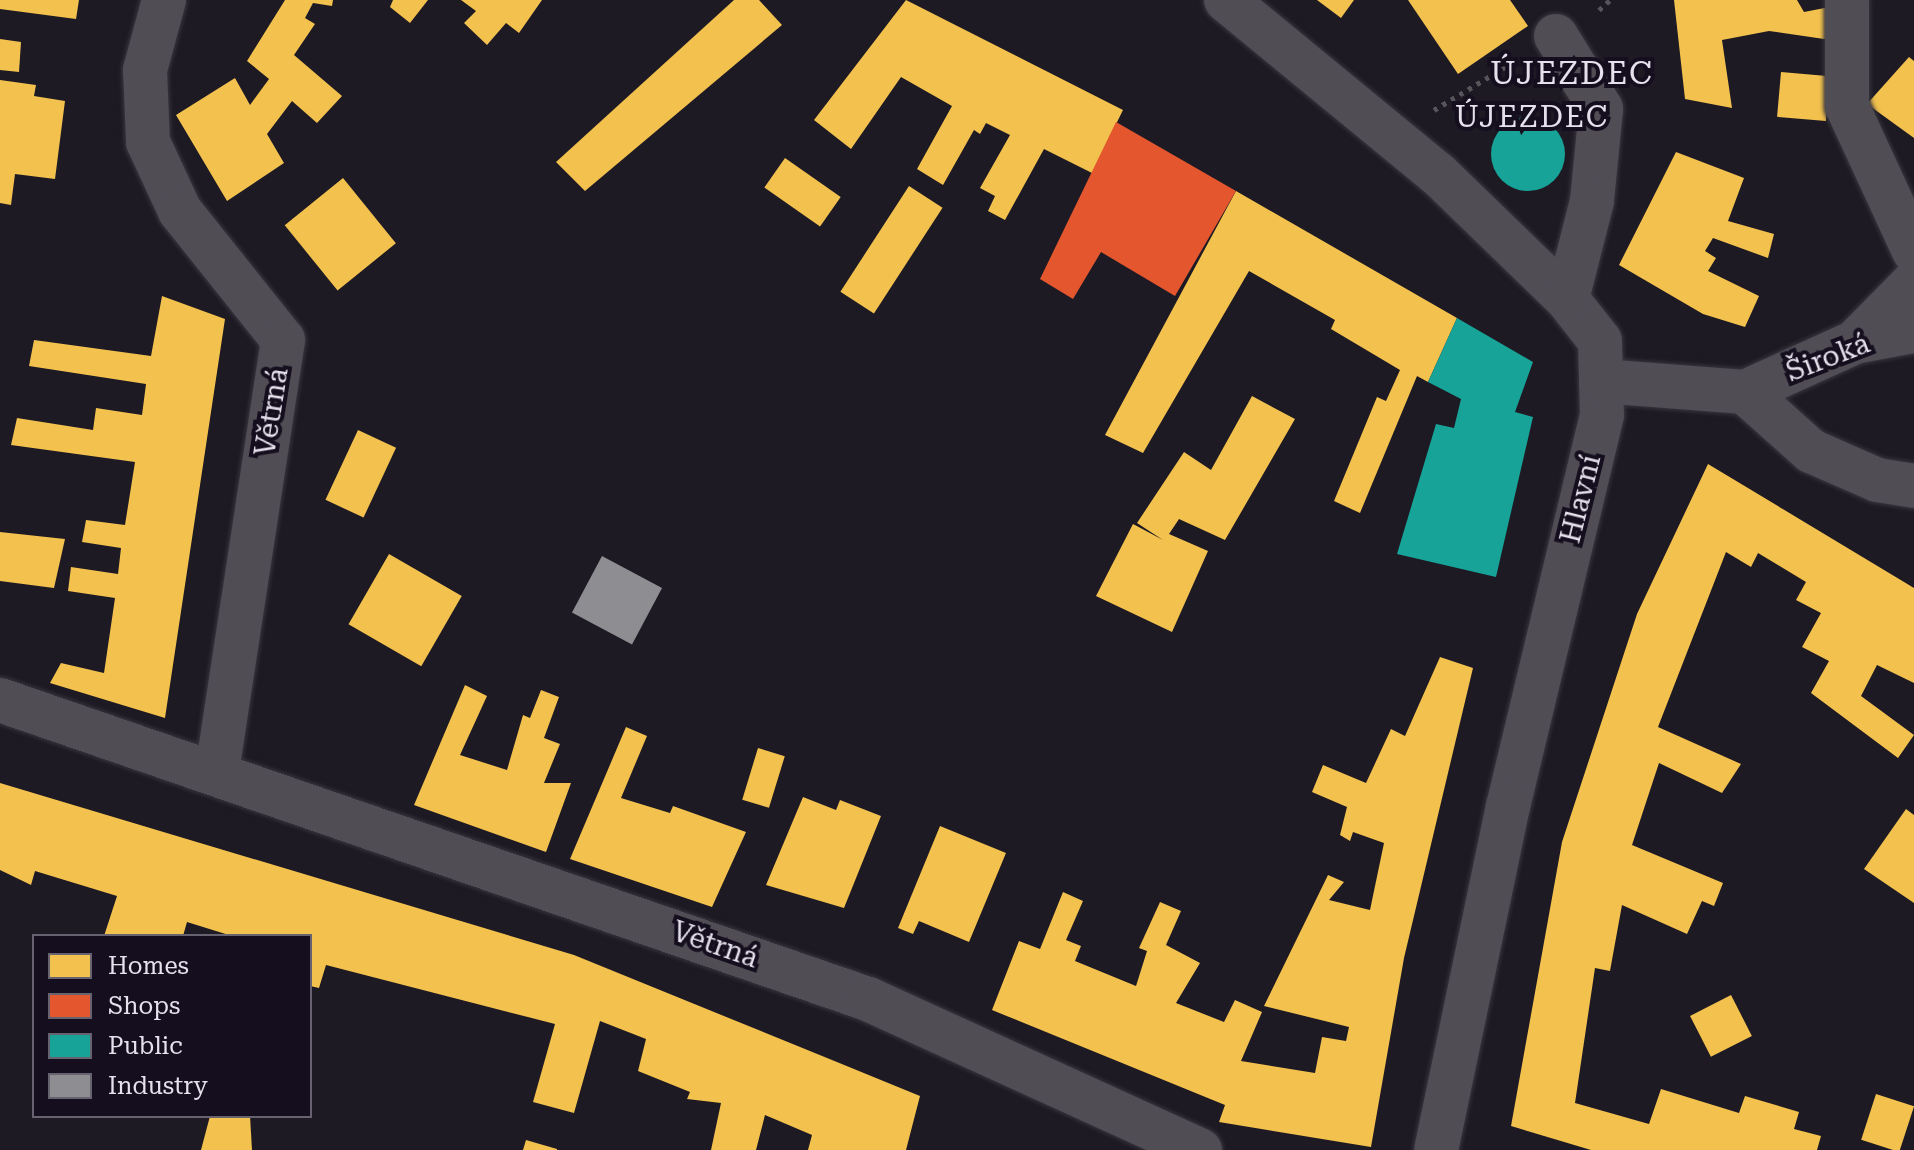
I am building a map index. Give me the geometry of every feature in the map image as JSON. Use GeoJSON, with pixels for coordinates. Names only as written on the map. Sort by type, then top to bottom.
{"type":"FeatureCollection","features":[{"type":"Feature","properties":{"kind":"street","name":"Větrná"},"geometry":{"type":"LineString","coordinates":[[164,0],[145,70],[148,142],[180,211],[283,340],[217,770]]}},
{"type":"Feature","properties":{"kind":"street","name":"Hlavní"},"geometry":{"type":"LineString","coordinates":[[1226,0],[1393,135],[1567,299],[1600,341],[1602,415],[1508,806],[1436,1150]]}},
{"type":"Feature","properties":{"kind":"street"},"geometry":{"type":"LineString","coordinates":[[1847,0],[1847,106],[1914,251]]}},
{"type":"Feature","properties":{"kind":"street"},"geometry":{"type":"LineString","coordinates":[[1556,36],[1601,109],[1592,201],[1567,299]]}},
{"type":"Feature","properties":{"kind":"street"},"geometry":{"type":"LineString","coordinates":[[1855,342],[1914,282]]}},
{"type":"Feature","properties":{"kind":"street","name":"Široká"},"geometry":{"type":"LineString","coordinates":[[1601,381],[1745,392],[1855,342],[1914,331]]}},
{"type":"Feature","properties":{"kind":"street","name":"Široká"},"geometry":{"type":"LineString","coordinates":[[1745,392],[1811,451],[1877,480],[1914,486]]}},
{"type":"Feature","properties":{"kind":"street","name":"Větrná"},"geometry":{"type":"LineString","coordinates":[[0,700],[217,770],[868,999],[1200,1150]]}},
{"type":"Feature","properties":{"kind":"path"},"geometry":{"type":"LineString","coordinates":[[1393,135],[1610,0]]}},
{"type":"Feature","properties":{"kind":"building: Homes"},"geometry":{"type":"Polygon","coordinates":[[[0,0],[79,0],[76,19],[0,9],[0,0]]]}},
{"type":"Feature","properties":{"kind":"building: Homes"},"geometry":{"type":"Polygon","coordinates":[[[285,0],[333,0],[332,6],[313,3],[305,18],[315,24],[294,55],[342,96],[317,123],[292,101],[267,134],[284,163],[227,201],[176,115],[235,78],[250,105],[269,79],[247,61],[285,0]]]}},
{"type":"Feature","properties":{"kind":"building: Homes"},"geometry":{"type":"Polygon","coordinates":[[[393,0],[428,0],[410,23],[390,7],[393,0]]]}},
{"type":"Feature","properties":{"kind":"building: Homes"},"geometry":{"type":"Polygon","coordinates":[[[461,0],[542,0],[519,33],[506,23],[487,45],[464,23],[476,11],[461,0]]]}},
{"type":"Feature","properties":{"kind":"building: Homes"},"geometry":{"type":"Polygon","coordinates":[[[734,0],[759,0],[782,25],[585,191],[556,162],[734,0]]]}},
{"type":"Feature","properties":{"kind":"building: Homes"},"geometry":{"type":"Polygon","coordinates":[[[906,0],[1123,110],[1092,173],[1044,149],[1005,220],[988,211],[995,196],[980,188],[1010,135],[986,123],[980,134],[974,130],[943,185],[917,169],[952,106],[901,77],[851,149],[814,120],[906,0]]]}},
{"type":"Feature","properties":{"kind":"building: Homes"},"geometry":{"type":"Polygon","coordinates":[[[1317,0],[1354,0],[1341,18],[1317,0]]]}},
{"type":"Feature","properties":{"kind":"building: Homes"},"geometry":{"type":"Polygon","coordinates":[[[1408,0],[1510,0],[1528,26],[1458,74],[1408,0]]]}},
{"type":"Feature","properties":{"kind":"building: Homes"},"geometry":{"type":"Polygon","coordinates":[[[1674,0],[1797,0],[1804,12],[1835,6],[1831,40],[1769,31],[1722,40],[1732,108],[1685,99],[1674,0]]]}},
{"type":"Feature","properties":{"kind":"building: Homes"},"geometry":{"type":"Polygon","coordinates":[[[0,39],[21,42],[19,72],[0,70],[0,39]]]}},
{"type":"Feature","properties":{"kind":"building: Homes"},"geometry":{"type":"Polygon","coordinates":[[[1909,57],[1914,61],[1914,138],[1867,104],[1909,57]]]}},
{"type":"Feature","properties":{"kind":"building: Homes"},"geometry":{"type":"Polygon","coordinates":[[[1781,72],[1830,76],[1826,121],[1777,117],[1781,72]]]}},
{"type":"Feature","properties":{"kind":"building: Homes"},"geometry":{"type":"Polygon","coordinates":[[[0,80],[36,85],[34,96],[65,101],[55,179],[15,174],[11,205],[0,203],[0,80]]]}},
{"type":"Feature","properties":{"kind":"building: Homes"},"geometry":{"type":"Polygon","coordinates":[[[1676,152],[1744,178],[1728,221],[1774,234],[1768,258],[1713,238],[1705,251],[1716,258],[1708,271],[1759,296],[1745,327],[1703,314],[1619,265],[1676,152]]]}},
{"type":"Feature","properties":{"kind":"building: Homes"},"geometry":{"type":"Polygon","coordinates":[[[785,158],[841,197],[820,226],[764,187],[785,158]]]}},
{"type":"Feature","properties":{"kind":"building: Homes"},"geometry":{"type":"Polygon","coordinates":[[[343,178],[396,243],[338,290],[285,225],[343,178]]]}},
{"type":"Feature","properties":{"kind":"building: Homes"},"geometry":{"type":"Polygon","coordinates":[[[909,186],[943,208],[874,313],[840,292],[909,186]]]}},
{"type":"Feature","properties":{"kind":"building: Homes"},"geometry":{"type":"Polygon","coordinates":[[[1236,191],[1457,318],[1428,382],[1417,376],[1360,513],[1334,501],[1377,397],[1386,401],[1400,370],[1331,329],[1335,320],[1249,271],[1143,453],[1105,435],[1236,191]]]}},
{"type":"Feature","properties":{"kind":"building: Homes"},"geometry":{"type":"Polygon","coordinates":[[[162,296],[225,319],[165,718],[50,683],[61,663],[104,673],[115,598],[68,591],[71,567],[118,574],[121,548],[82,542],[86,520],[125,525],[135,462],[11,445],[17,418],[93,430],[96,408],[142,415],[146,384],[29,366],[34,340],[151,356],[162,296]]]}},
{"type":"Feature","properties":{"kind":"building: Homes"},"geometry":{"type":"Polygon","coordinates":[[[1252,396],[1295,419],[1225,540],[1179,519],[1169,534],[1208,551],[1172,632],[1096,596],[1133,524],[1163,540],[1137,523],[1184,452],[1211,470],[1252,396]]]}},
{"type":"Feature","properties":{"kind":"building: Homes"},"geometry":{"type":"Polygon","coordinates":[[[358,430],[396,448],[364,518],[325,500],[358,430]]]}},
{"type":"Feature","properties":{"kind":"building: Homes"},"geometry":{"type":"Polygon","coordinates":[[[1708,464],[1914,588],[1914,683],[1877,665],[1861,696],[1914,735],[1898,758],[1811,693],[1829,661],[1802,647],[1821,613],[1796,600],[1806,582],[1758,553],[1751,567],[1726,552],[1658,727],[1741,764],[1722,793],[1659,763],[1632,845],[1723,883],[1714,906],[1702,901],[1687,934],[1622,905],[1610,971],[1595,968],[1575,1103],[1649,1124],[1661,1089],[1739,1113],[1745,1096],[1799,1112],[1794,1129],[1821,1136],[1817,1150],[1591,1150],[1511,1126],[1562,842],[1637,614],[1708,464]]]}},
{"type":"Feature","properties":{"kind":"building: Homes"},"geometry":{"type":"Polygon","coordinates":[[[0,532],[65,539],[54,588],[0,581],[0,532]]]}},
{"type":"Feature","properties":{"kind":"building: Homes"},"geometry":{"type":"Polygon","coordinates":[[[389,554],[462,596],[421,666],[348,624],[389,554]]]}},
{"type":"Feature","properties":{"kind":"building: Homes"},"geometry":{"type":"Polygon","coordinates":[[[1440,657],[1473,668],[1404,958],[1371,1147],[1219,1122],[1225,1105],[992,1010],[1019,941],[1040,949],[1063,892],[1083,901],[1066,940],[1081,946],[1075,961],[1136,986],[1147,951],[1139,948],[1160,902],[1181,911],[1166,945],[1200,963],[1176,1003],[1224,1022],[1235,1000],[1262,1012],[1241,1061],[1315,1073],[1322,1037],[1346,1041],[1349,1027],[1264,1006],[1328,875],[1344,882],[1329,900],[1370,910],[1384,843],[1353,832],[1350,841],[1340,835],[1347,807],[1312,792],[1323,765],[1366,783],[1391,729],[1405,736],[1440,657]]]}},
{"type":"Feature","properties":{"kind":"building: Homes"},"geometry":{"type":"Polygon","coordinates":[[[465,685],[487,696],[460,755],[507,770],[523,715],[530,718],[541,690],[559,697],[544,738],[560,744],[544,783],[571,783],[546,852],[414,805],[465,685]]]}},
{"type":"Feature","properties":{"kind":"building: Homes"},"geometry":{"type":"Polygon","coordinates":[[[626,727],[647,736],[621,798],[670,813],[673,806],[746,832],[712,907],[570,859],[626,727]]]}},
{"type":"Feature","properties":{"kind":"building: Homes"},"geometry":{"type":"Polygon","coordinates":[[[758,748],[785,756],[769,808],[742,800],[758,748]]]}},
{"type":"Feature","properties":{"kind":"building: Homes"},"geometry":{"type":"Polygon","coordinates":[[[0,783],[574,955],[920,1096],[906,1150],[808,1150],[812,1135],[765,1115],[756,1150],[711,1150],[721,1103],[687,1099],[690,1092],[638,1071],[646,1039],[600,1021],[574,1113],[533,1102],[555,1024],[326,965],[319,988],[312,986],[312,934],[226,934],[187,922],[184,934],[105,934],[117,896],[35,871],[31,885],[0,870],[0,783]]]}},
{"type":"Feature","properties":{"kind":"building: Homes"},"geometry":{"type":"Polygon","coordinates":[[[803,797],[836,810],[840,800],[881,816],[844,908],[766,885],[803,797]]]}},
{"type":"Feature","properties":{"kind":"building: Homes"},"geometry":{"type":"Polygon","coordinates":[[[1906,809],[1914,815],[1914,903],[1864,869],[1906,809]]]}},
{"type":"Feature","properties":{"kind":"building: Homes"},"geometry":{"type":"Polygon","coordinates":[[[940,826],[1006,853],[969,942],[919,921],[913,934],[898,928],[940,826]]]}},
{"type":"Feature","properties":{"kind":"building: Homes"},"geometry":{"type":"Polygon","coordinates":[[[1731,995],[1752,1036],[1711,1057],[1690,1016],[1731,995]]]}},
{"type":"Feature","properties":{"kind":"building: Homes"},"geometry":{"type":"Polygon","coordinates":[[[1876,1094],[1914,1106],[1900,1150],[1861,1140],[1876,1094]]]}},
{"type":"Feature","properties":{"kind":"building: Homes"},"geometry":{"type":"Polygon","coordinates":[[[209,1118],[250,1118],[252,1150],[201,1150],[209,1118]]]}},
{"type":"Feature","properties":{"kind":"building: Homes"},"geometry":{"type":"Polygon","coordinates":[[[526,1140],[557,1149],[557,1150],[523,1150],[526,1140]]]}},
{"type":"Feature","properties":{"kind":"building: Shops"},"geometry":{"type":"Polygon","coordinates":[[[1116,122],[1236,191],[1175,296],[1101,252],[1073,299],[1040,279],[1116,122]]]}},
{"type":"Feature","properties":{"kind":"building: Public"},"geometry":{"type":"Polygon","coordinates":[[[1521,117],[1535,117],[1549,123],[1559,133],[1565,154],[1559,175],[1549,185],[1535,191],[1521,191],[1507,185],[1497,175],[1491,161],[1491,147],[1497,133],[1507,123],[1521,117]]]}},
{"type":"Feature","properties":{"kind":"building: Public"},"geometry":{"type":"Polygon","coordinates":[[[1457,318],[1533,362],[1515,412],[1533,417],[1496,577],[1397,554],[1436,424],[1454,428],[1461,399],[1428,382],[1457,318]]]}},
{"type":"Feature","properties":{"kind":"building: Industry"},"geometry":{"type":"Polygon","coordinates":[[[602,556],[662,588],[632,644],[572,613],[602,556]]]}},
{"type":"Feature","properties":{"kind":"district","name":"ÚJEZDEC"},"geometry":{"type":"Point","coordinates":[1572,73]}},
{"type":"Feature","properties":{"kind":"district","name":"ÚJEZDEC"},"geometry":{"type":"Point","coordinates":[1532,117]}}]}
